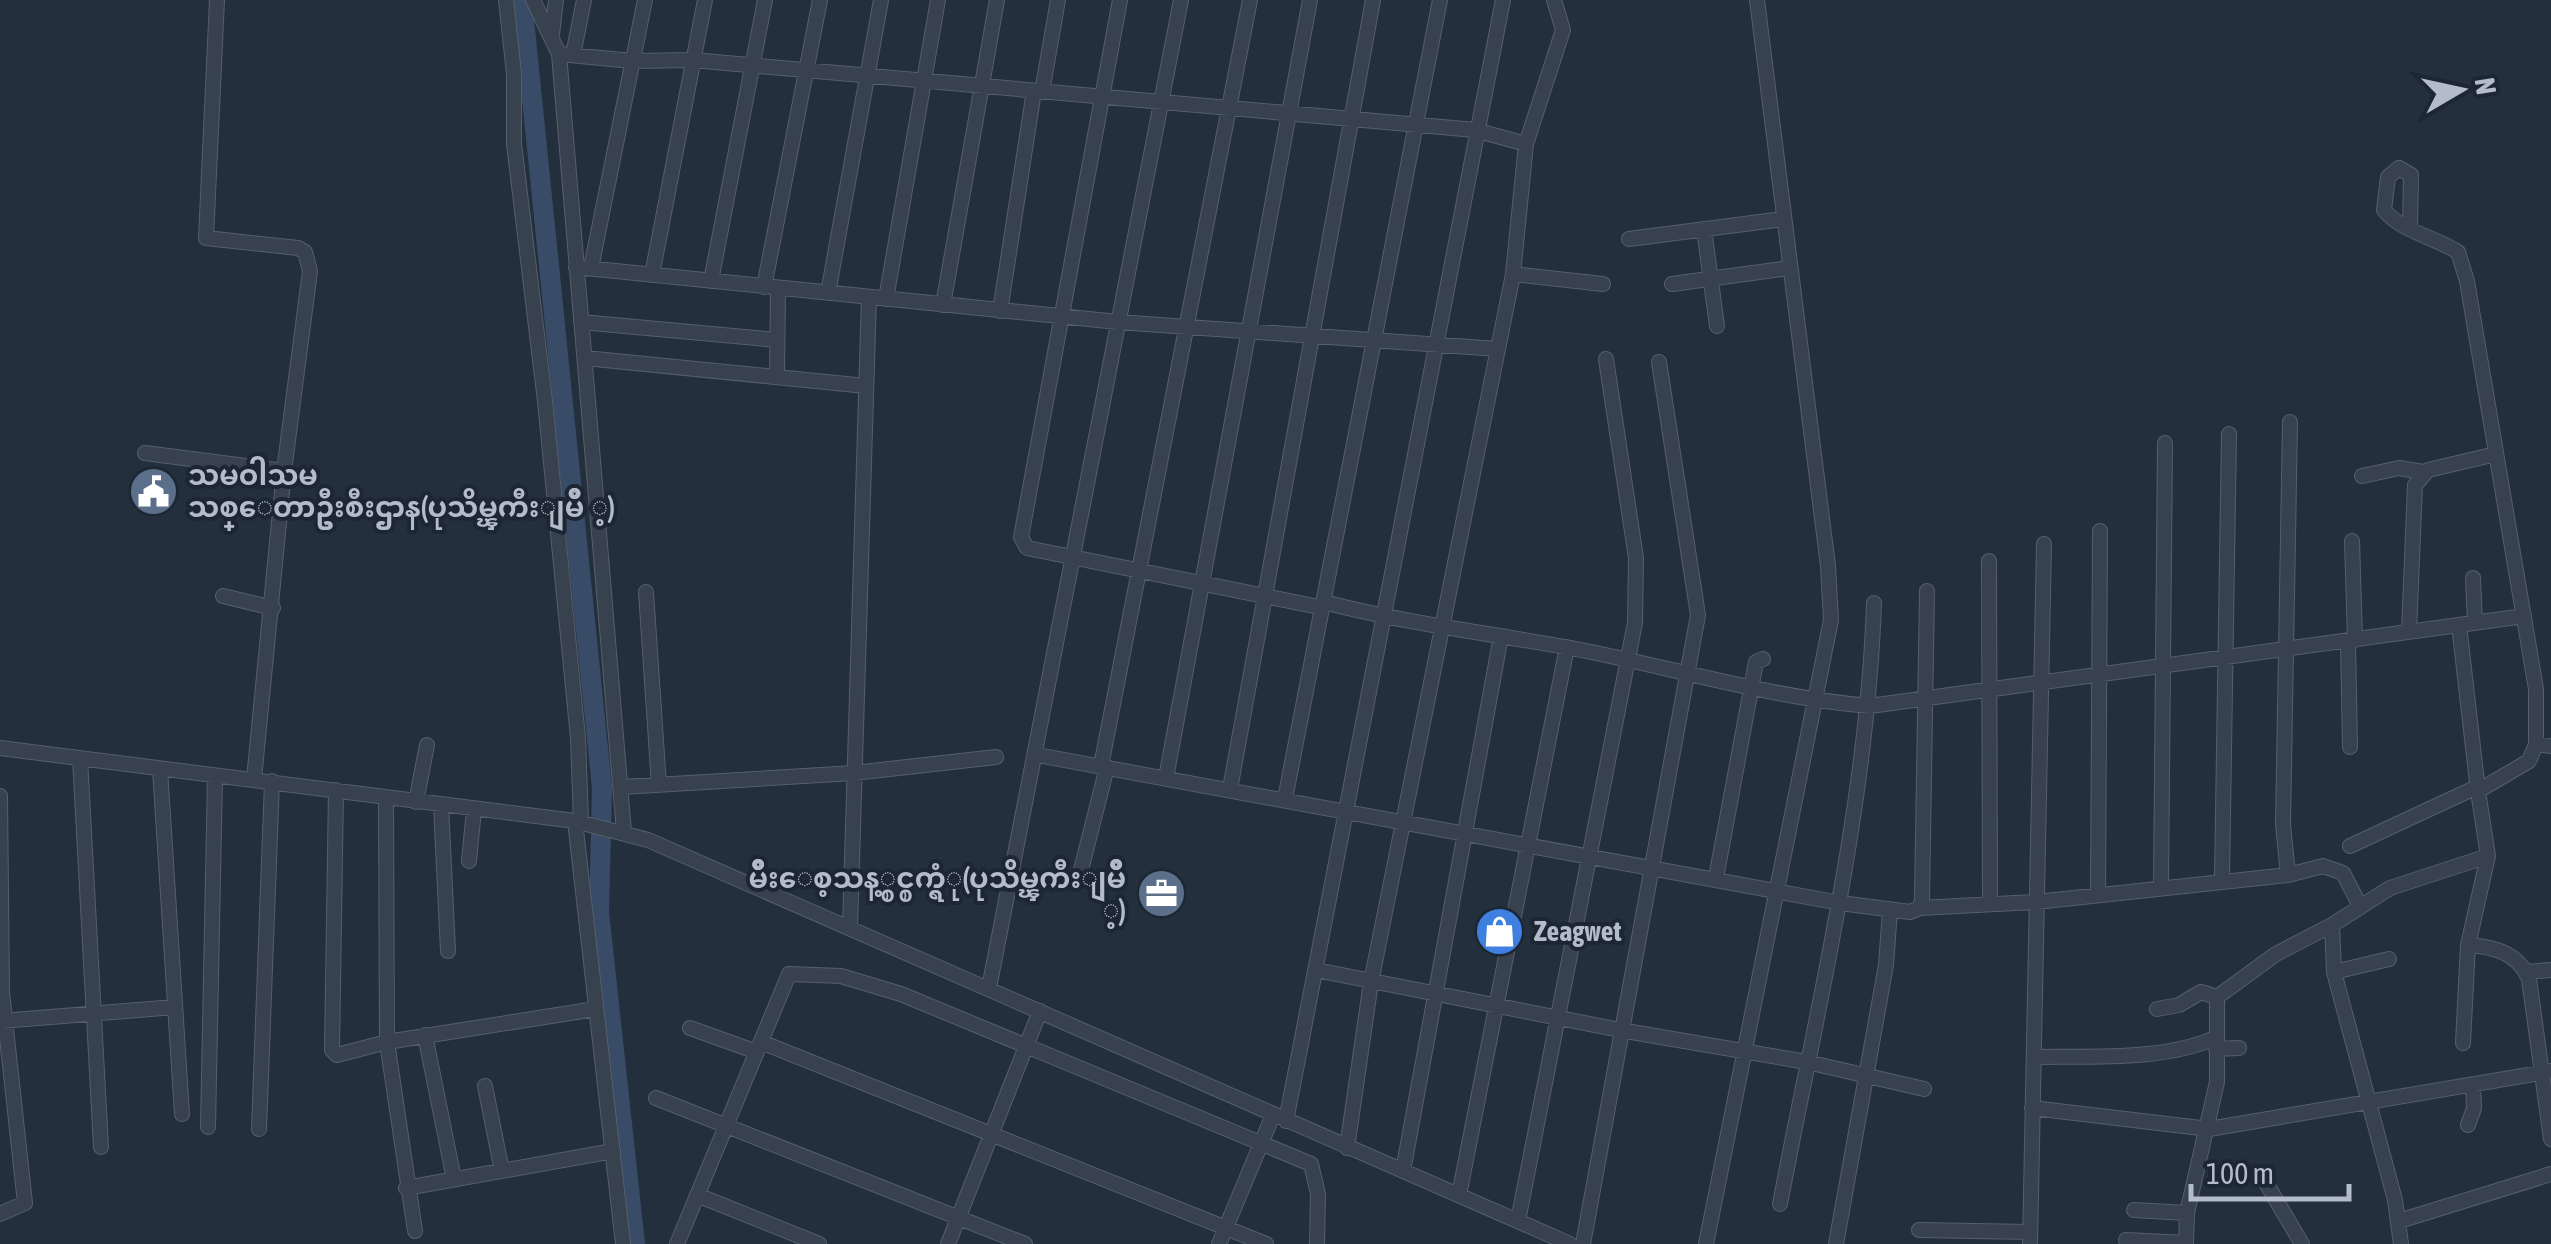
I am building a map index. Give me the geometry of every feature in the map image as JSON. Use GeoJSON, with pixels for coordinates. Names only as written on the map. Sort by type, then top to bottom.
{"type":"FeatureCollection","features":[{"type":"Feature","properties":{"kind":"street"},"geometry":{"type":"LineString","coordinates":[[217,0],[206,238],[298,248],[308,262],[254,779]]}},
{"type":"Feature","properties":{"kind":"street"},"geometry":{"type":"LineString","coordinates":[[506,0],[514,74],[514,144],[543,384],[578,738],[595,1009],[623,1244]]}},
{"type":"Feature","properties":{"kind":"street"},"geometry":{"type":"LineString","coordinates":[[533,0],[566,55],[633,61],[693,60],[1352,118],[1475,130],[1526,144]]}},
{"type":"Feature","properties":{"kind":"street"},"geometry":{"type":"LineString","coordinates":[[552,35],[556,0]]}},
{"type":"Feature","properties":{"kind":"street"},"geometry":{"type":"LineString","coordinates":[[584,0],[566,55],[584,267],[581,322],[622,787],[619,832]]}},
{"type":"Feature","properties":{"kind":"street"},"geometry":{"type":"LineString","coordinates":[[584,267],[645,0]]}},
{"type":"Feature","properties":{"kind":"street"},"geometry":{"type":"LineString","coordinates":[[652,275],[704,0]]}},
{"type":"Feature","properties":{"kind":"street"},"geometry":{"type":"LineString","coordinates":[[711,281],[765,0]]}},
{"type":"Feature","properties":{"kind":"street"},"geometry":{"type":"LineString","coordinates":[[777,377],[771,288],[820,0]]}},
{"type":"Feature","properties":{"kind":"street"},"geometry":{"type":"LineString","coordinates":[[828,293],[881,0]]}},
{"type":"Feature","properties":{"kind":"street"},"geometry":{"type":"LineString","coordinates":[[886,299],[938,0]]}},
{"type":"Feature","properties":{"kind":"street"},"geometry":{"type":"LineString","coordinates":[[943,305],[997,0]]}},
{"type":"Feature","properties":{"kind":"street"},"geometry":{"type":"LineString","coordinates":[[1000,311],[1058,0]]}},
{"type":"Feature","properties":{"kind":"street"},"geometry":{"type":"LineString","coordinates":[[1120,0],[1021,542],[1028,548],[1202,584],[1319,607],[1324,602]]}},
{"type":"Feature","properties":{"kind":"street"},"geometry":{"type":"LineString","coordinates":[[988,988],[1037,755],[1181,0]]}},
{"type":"Feature","properties":{"kind":"street"},"geometry":{"type":"LineString","coordinates":[[1080,874],[1250,0]]}},
{"type":"Feature","properties":{"kind":"street"},"geometry":{"type":"LineString","coordinates":[[1166,778],[1310,0]]}},
{"type":"Feature","properties":{"kind":"street"},"geometry":{"type":"LineString","coordinates":[[1230,789],[1373,0]]}},
{"type":"Feature","properties":{"kind":"street"},"geometry":{"type":"LineString","coordinates":[[1285,799],[1440,0]]}},
{"type":"Feature","properties":{"kind":"street"},"geometry":{"type":"LineString","coordinates":[[1219,1244],[1271,1127],[1316,970],[1503,0]]}},
{"type":"Feature","properties":{"kind":"street"},"geometry":{"type":"LineString","coordinates":[[1347,1148],[1371,982],[1513,274],[1526,144],[1563,30],[1554,0]]}},
{"type":"Feature","properties":{"kind":"street"},"geometry":{"type":"LineString","coordinates":[[1706,1244],[1830,620],[1828,566],[1757,0]]}},
{"type":"Feature","properties":{"kind":"street"},"geometry":{"type":"LineString","coordinates":[[1630,239],[1783,219]]}},
{"type":"Feature","properties":{"kind":"street"},"geometry":{"type":"LineString","coordinates":[[2350,846],[2522,767],[2543,745],[2467,281],[2458,252],[2410,228]]}},
{"type":"Feature","properties":{"kind":"street"},"geometry":{"type":"LineString","coordinates":[[1704,229],[1716,326]]}},
{"type":"Feature","properties":{"kind":"street"},"geometry":{"type":"LineString","coordinates":[[584,267],[1248,334],[1375,338],[1498,349]]}},
{"type":"Feature","properties":{"kind":"street"},"geometry":{"type":"LineString","coordinates":[[1672,284],[1789,268]]}},
{"type":"Feature","properties":{"kind":"street"},"geometry":{"type":"LineString","coordinates":[[1513,274],[1603,284]]}},
{"type":"Feature","properties":{"kind":"street"},"geometry":{"type":"LineString","coordinates":[[850,927],[869,298]]}},
{"type":"Feature","properties":{"kind":"street"},"geometry":{"type":"LineString","coordinates":[[581,322],[777,340]]}},
{"type":"Feature","properties":{"kind":"street"},"geometry":{"type":"LineString","coordinates":[[584,358],[866,386]]}},
{"type":"Feature","properties":{"kind":"street"},"geometry":{"type":"LineString","coordinates":[[1518,1221],[1630,660],[1636,558],[1606,359]]}},
{"type":"Feature","properties":{"kind":"street"},"geometry":{"type":"LineString","coordinates":[[1582,1244],[1691,675],[1698,615],[1658,362]]}},
{"type":"Feature","properties":{"kind":"street"},"geometry":{"type":"LineString","coordinates":[[2288,875],[2284,824],[2290,422]]}},
{"type":"Feature","properties":{"kind":"street"},"geometry":{"type":"LineString","coordinates":[[2222,878],[2229,434]]}},
{"type":"Feature","properties":{"kind":"street"},"geometry":{"type":"LineString","coordinates":[[2161,886],[2165,443]]}},
{"type":"Feature","properties":{"kind":"street"},"geometry":{"type":"LineString","coordinates":[[145,453],[284,471]]}},
{"type":"Feature","properties":{"kind":"street"},"geometry":{"type":"LineString","coordinates":[[2362,476],[2400,468],[2423,472],[2496,454]]}},
{"type":"Feature","properties":{"kind":"street"},"geometry":{"type":"LineString","coordinates":[[2409,632],[2412,507],[2415,486],[2423,472]]}},
{"type":"Feature","properties":{"kind":"street"},"geometry":{"type":"LineString","coordinates":[[2098,895],[2100,531]]}},
{"type":"Feature","properties":{"kind":"street"},"geometry":{"type":"LineString","coordinates":[[2350,746],[2352,541]]}},
{"type":"Feature","properties":{"kind":"street"},"geometry":{"type":"LineString","coordinates":[[1919,1230],[2030,1238],[2044,544]]}},
{"type":"Feature","properties":{"kind":"street"},"geometry":{"type":"LineString","coordinates":[[1989,561],[1990,904]]}},
{"type":"Feature","properties":{"kind":"street"},"geometry":{"type":"LineString","coordinates":[[2473,578],[2475,623]]}},
{"type":"Feature","properties":{"kind":"street"},"geometry":{"type":"LineString","coordinates":[[1920,908],[1928,698],[1927,591]]}},
{"type":"Feature","properties":{"kind":"street"},"geometry":{"type":"LineString","coordinates":[[646,592],[659,785]]}},
{"type":"Feature","properties":{"kind":"street"},"geometry":{"type":"LineString","coordinates":[[223,596],[273,608]]}},
{"type":"Feature","properties":{"kind":"street"},"geometry":{"type":"LineString","coordinates":[[1324,602],[1382,618],[1566,647],[1752,688],[1870,706],[2044,679],[2524,616]]}},
{"type":"Feature","properties":{"kind":"street"},"geometry":{"type":"LineString","coordinates":[[1780,1204],[1840,903],[1870,706],[1874,603]]}},
{"type":"Feature","properties":{"kind":"street"},"geometry":{"type":"LineString","coordinates":[[2459,625],[2488,856],[2468,944],[2463,1043]]}},
{"type":"Feature","properties":{"kind":"street"},"geometry":{"type":"LineString","coordinates":[[1403,1171],[1501,636]]}},
{"type":"Feature","properties":{"kind":"street"},"geometry":{"type":"LineString","coordinates":[[1459,1195],[1566,647]]}},
{"type":"Feature","properties":{"kind":"street"},"geometry":{"type":"LineString","coordinates":[[1716,878],[1756,662],[1763,659]]}},
{"type":"Feature","properties":{"kind":"street"},"geometry":{"type":"LineString","coordinates":[[416,802],[427,745]]}},
{"type":"Feature","properties":{"kind":"street"},"geometry":{"type":"LineString","coordinates":[[0,748],[581,822],[619,832],[988,988],[1037,1017],[1271,1127],[1314,1171],[1317,1244]]}},
{"type":"Feature","properties":{"kind":"street"},"geometry":{"type":"LineString","coordinates":[[1037,755],[1890,910],[2036,902],[2222,878],[2288,875],[2315,867],[2335,868],[2343,873],[2359,904]]}},
{"type":"Feature","properties":{"kind":"street"},"geometry":{"type":"LineString","coordinates":[[622,787],[854,773],[996,757]]}},
{"type":"Feature","properties":{"kind":"street"},"geometry":{"type":"LineString","coordinates":[[80,758],[90,1012],[101,1147]]}},
{"type":"Feature","properties":{"kind":"street"},"geometry":{"type":"LineString","coordinates":[[160,768],[182,1114]]}},
{"type":"Feature","properties":{"kind":"street"},"geometry":{"type":"LineString","coordinates":[[208,1127],[215,776]]}},
{"type":"Feature","properties":{"kind":"street"},"geometry":{"type":"LineString","coordinates":[[258,1129],[272,781]]}},
{"type":"Feature","properties":{"kind":"street"},"geometry":{"type":"LineString","coordinates":[[336,790],[332,1050],[337,1055],[425,1035],[595,1009]]}},
{"type":"Feature","properties":{"kind":"street"},"geometry":{"type":"LineString","coordinates":[[0,796],[1,993],[25,1203],[0,1214]]}},
{"type":"Feature","properties":{"kind":"street"},"geometry":{"type":"LineString","coordinates":[[386,798],[386,1042],[415,1231]]}},
{"type":"Feature","properties":{"kind":"street"},"geometry":{"type":"LineString","coordinates":[[442,805],[448,951]]}},
{"type":"Feature","properties":{"kind":"street"},"geometry":{"type":"LineString","coordinates":[[469,861],[474,809]]}},
{"type":"Feature","properties":{"kind":"street"},"geometry":{"type":"LineString","coordinates":[[2157,1009],[2179,1006],[2194,994],[2218,997],[2276,954],[2332,925],[2359,904],[2390,888],[2488,856]]}},
{"type":"Feature","properties":{"kind":"street"},"geometry":{"type":"LineString","coordinates":[[1836,1244],[1886,965],[1890,910]]}},
{"type":"Feature","properties":{"kind":"street"},"geometry":{"type":"LineString","coordinates":[[2332,925],[2334,972],[2402,1244]]}},
{"type":"Feature","properties":{"kind":"street"},"geometry":{"type":"LineString","coordinates":[[2468,944],[2512,956],[2526,972],[2546,1072],[2551,1134]]}},
{"type":"Feature","properties":{"kind":"street"},"geometry":{"type":"LineString","coordinates":[[2334,972],[2389,959]]}},
{"type":"Feature","properties":{"kind":"street"},"geometry":{"type":"LineString","coordinates":[[1316,970],[1807,1062],[1924,1089]]}},
{"type":"Feature","properties":{"kind":"street"},"geometry":{"type":"LineString","coordinates":[[2526,972],[2551,970]]}},
{"type":"Feature","properties":{"kind":"street"},"geometry":{"type":"LineString","coordinates":[[677,1244],[789,974],[814,972],[901,994],[1026,1043],[1271,1127],[1347,1148],[1570,1244]]}},
{"type":"Feature","properties":{"kind":"street"},"geometry":{"type":"LineString","coordinates":[[2126,1240],[2186,1244],[2188,1213],[2217,1082],[2218,997]]}},
{"type":"Feature","properties":{"kind":"street"},"geometry":{"type":"LineString","coordinates":[[4,1020],[175,1006]]}},
{"type":"Feature","properties":{"kind":"street"},"geometry":{"type":"LineString","coordinates":[[948,1244],[1037,1017]]}},
{"type":"Feature","properties":{"kind":"street"},"geometry":{"type":"LineString","coordinates":[[690,1028],[759,1047],[1266,1244]]}},
{"type":"Feature","properties":{"kind":"street"},"geometry":{"type":"LineString","coordinates":[[425,1035],[454,1179]]}},
{"type":"Feature","properties":{"kind":"street"},"geometry":{"type":"LineString","coordinates":[[2034,1057],[2112,1055],[2216,1043],[2239,1048]]}},
{"type":"Feature","properties":{"kind":"street"},"geometry":{"type":"LineString","coordinates":[[2032,1108],[2208,1129],[2546,1072]]}},
{"type":"Feature","properties":{"kind":"street"},"geometry":{"type":"LineString","coordinates":[[484,1086],[502,1171]]}},
{"type":"Feature","properties":{"kind":"street"},"geometry":{"type":"LineString","coordinates":[[2468,1125],[2473,1086]]}},
{"type":"Feature","properties":{"kind":"street"},"geometry":{"type":"LineString","coordinates":[[656,1098],[727,1122],[1026,1244]]}},
{"type":"Feature","properties":{"kind":"street"},"geometry":{"type":"LineString","coordinates":[[0,1144],[16,1139]]}},
{"type":"Feature","properties":{"kind":"street"},"geometry":{"type":"LineString","coordinates":[[406,1188],[613,1151]]}},
{"type":"Feature","properties":{"kind":"street"},"geometry":{"type":"LineString","coordinates":[[2399,1222],[2551,1174]]}},
{"type":"Feature","properties":{"kind":"street"},"geometry":{"type":"LineString","coordinates":[[2262,1176],[2302,1244]]}},
{"type":"Feature","properties":{"kind":"street"},"geometry":{"type":"LineString","coordinates":[[697,1195],[818,1244]]}},
{"type":"Feature","properties":{"kind":"street"},"geometry":{"type":"LineString","coordinates":[[2134,1210],[2188,1213]]}},
{"type":"Feature","properties":{"kind":"waterway"},"geometry":{"type":"LineString","coordinates":[[522,0],[602,788],[599,912],[635,1244]]}},
{"type":"Feature","properties":{"kind":"place","name":"သမဝါသမ သစ္ေတာဦးစီးဌာန(ပုသိမ္ၾကီးျမိဳ ့)"},"geometry":{"type":"Point","coordinates":[153,491]}},
{"type":"Feature","properties":{"kind":"place","name":"မ်ိဳးေစ့သန့္စင္စက္ရံု(ပုသိမ္ၾကီးျမိဳ ့)"},"geometry":{"type":"Point","coordinates":[1161,894]}},
{"type":"Feature","properties":{"kind":"place","name":"Zeagwet"},"geometry":{"type":"Point","coordinates":[1499,931]}}]}
